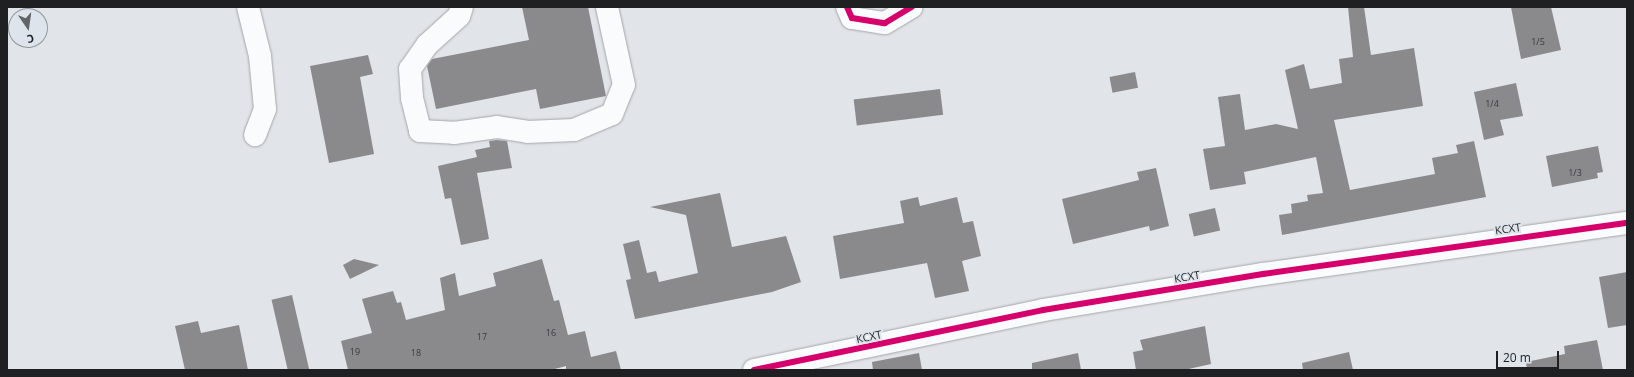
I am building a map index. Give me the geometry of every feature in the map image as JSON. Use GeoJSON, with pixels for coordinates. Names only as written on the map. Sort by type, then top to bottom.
{"type":"FeatureCollection","features":[{"type":"Feature","properties":{"kind":"street"},"geometry":{"type":"LineString","coordinates":[[248,7],[260,56],[265,109],[255,135]]}},
{"type":"Feature","properties":{"kind":"street"},"geometry":{"type":"LineString","coordinates":[[462,7],[459,16],[427,45],[410,69],[412,98],[420,131],[454,133],[498,127],[527,132],[574,130],[612,114],[624,85],[607,7]]}},
{"type":"Feature","properties":{"kind":"street"},"geometry":{"type":"LineString","coordinates":[[847,7],[852,18],[885,23],[912,7]]}},
{"type":"Feature","properties":{"kind":"street","name":"КСХТ"},"geometry":{"type":"LineString","coordinates":[[754,370],[1043,310],[1263,274],[1627,223]]}},
{"type":"Feature","properties":{"kind":"building"},"geometry":{"type":"Polygon","coordinates":[[[522,7],[588,7],[606,96],[540,109],[536,89],[436,109],[427,66],[432,59],[529,40],[522,7]]]}},
{"type":"Feature","properties":{"kind":"building"},"geometry":{"type":"Polygon","coordinates":[[[1348,7],[1364,7],[1371,55],[1414,48],[1423,106],[1334,120],[1350,190],[1435,174],[1432,158],[1458,153],[1456,145],[1474,141],[1486,197],[1282,235],[1279,215],[1292,213],[1291,204],[1308,201],[1307,195],[1323,193],[1316,157],[1244,172],[1246,184],[1210,190],[1203,149],[1225,146],[1218,97],[1240,94],[1245,130],[1276,124],[1298,129],[1285,70],[1304,64],[1310,89],[1342,83],[1339,59],[1353,57],[1348,7]]]}},
{"type":"Feature","properties":{"kind":"building"},"geometry":{"type":"Polygon","coordinates":[[[1511,7],[1551,7],[1561,50],[1521,59],[1511,7]]]}},
{"type":"Feature","properties":{"kind":"building"},"geometry":{"type":"Polygon","coordinates":[[[368,55],[373,74],[360,77],[374,154],[329,163],[310,66],[368,55]]]}},
{"type":"Feature","properties":{"kind":"building"},"geometry":{"type":"Polygon","coordinates":[[[1135,72],[1138,88],[1113,93],[1109,77],[1135,72]]]}},
{"type":"Feature","properties":{"kind":"building"},"geometry":{"type":"Polygon","coordinates":[[[1516,83],[1523,116],[1500,120],[1504,135],[1484,140],[1474,92],[1516,83]]]}},
{"type":"Feature","properties":{"kind":"building"},"geometry":{"type":"Polygon","coordinates":[[[940,89],[943,115],[857,125],[854,100],[940,89]]]}},
{"type":"Feature","properties":{"kind":"building"},"geometry":{"type":"Polygon","coordinates":[[[489,141],[507,141],[512,168],[477,173],[489,239],[461,245],[451,198],[445,199],[438,166],[477,157],[475,150],[490,147],[489,141]]]}},
{"type":"Feature","properties":{"kind":"building"},"geometry":{"type":"Polygon","coordinates":[[[1598,146],[1603,172],[1597,173],[1598,178],[1552,187],[1546,156],[1598,146]]]}},
{"type":"Feature","properties":{"kind":"building"},"geometry":{"type":"Polygon","coordinates":[[[1156,168],[1169,226],[1150,231],[1149,226],[1073,244],[1062,199],[1139,180],[1137,172],[1156,168]]]}},
{"type":"Feature","properties":{"kind":"building"},"geometry":{"type":"Polygon","coordinates":[[[720,193],[732,247],[786,236],[801,282],[772,292],[635,319],[626,280],[631,279],[623,244],[639,240],[647,273],[656,271],[659,282],[698,273],[686,215],[650,207],[720,193]]]}},
{"type":"Feature","properties":{"kind":"building"},"geometry":{"type":"Polygon","coordinates":[[[918,197],[920,206],[957,197],[963,223],[973,221],[981,256],[962,261],[969,291],[935,298],[927,263],[840,279],[833,236],[904,223],[900,201],[918,197]]]}},
{"type":"Feature","properties":{"kind":"building"},"geometry":{"type":"Polygon","coordinates":[[[1215,208],[1220,230],[1194,236],[1189,214],[1215,208]]]}},
{"type":"Feature","properties":{"kind":"building"},"geometry":{"type":"Polygon","coordinates":[[[354,259],[379,265],[350,279],[343,265],[354,259]]]}},
{"type":"Feature","properties":{"kind":"building"},"geometry":{"type":"Polygon","coordinates":[[[542,259],[554,301],[559,300],[568,335],[585,331],[591,357],[616,351],[621,370],[566,370],[566,366],[551,370],[348,370],[341,341],[372,333],[362,299],[393,291],[397,303],[401,302],[406,320],[445,310],[440,278],[455,273],[459,296],[496,286],[493,273],[542,259]]]}},
{"type":"Feature","properties":{"kind":"building"},"geometry":{"type":"Polygon","coordinates":[[[1627,272],[1627,325],[1608,328],[1599,277],[1627,272]]]}},
{"type":"Feature","properties":{"kind":"building"},"geometry":{"type":"Polygon","coordinates":[[[292,295],[309,370],[288,370],[272,300],[292,295]]]}},
{"type":"Feature","properties":{"kind":"building"},"geometry":{"type":"Polygon","coordinates":[[[198,321],[201,333],[239,325],[248,370],[185,370],[175,326],[198,321]]]}},
{"type":"Feature","properties":{"kind":"building"},"geometry":{"type":"Polygon","coordinates":[[[1205,326],[1211,364],[1184,370],[1136,370],[1133,352],[1143,350],[1140,340],[1205,326]]]}},
{"type":"Feature","properties":{"kind":"building"},"geometry":{"type":"Polygon","coordinates":[[[1597,340],[1603,370],[1527,370],[1526,362],[1565,354],[1564,346],[1597,340]]]}},
{"type":"Feature","properties":{"kind":"building"},"geometry":{"type":"Polygon","coordinates":[[[1349,352],[1353,370],[1303,370],[1302,363],[1349,352]]]}},
{"type":"Feature","properties":{"kind":"building"},"geometry":{"type":"Polygon","coordinates":[[[919,353],[922,370],[873,370],[872,362],[919,353]]]}},
{"type":"Feature","properties":{"kind":"building"},"geometry":{"type":"Polygon","coordinates":[[[1078,353],[1081,370],[1032,370],[1032,363],[1078,353]]]}},
{"type":"Feature","properties":{"kind":"cycle path"},"geometry":{"type":"LineString","coordinates":[[847,7],[852,18],[885,23],[912,7]]}},
{"type":"Feature","properties":{"kind":"cycle path"},"geometry":{"type":"LineString","coordinates":[[754,370],[1043,310],[1263,274],[1627,223]]}}]}
